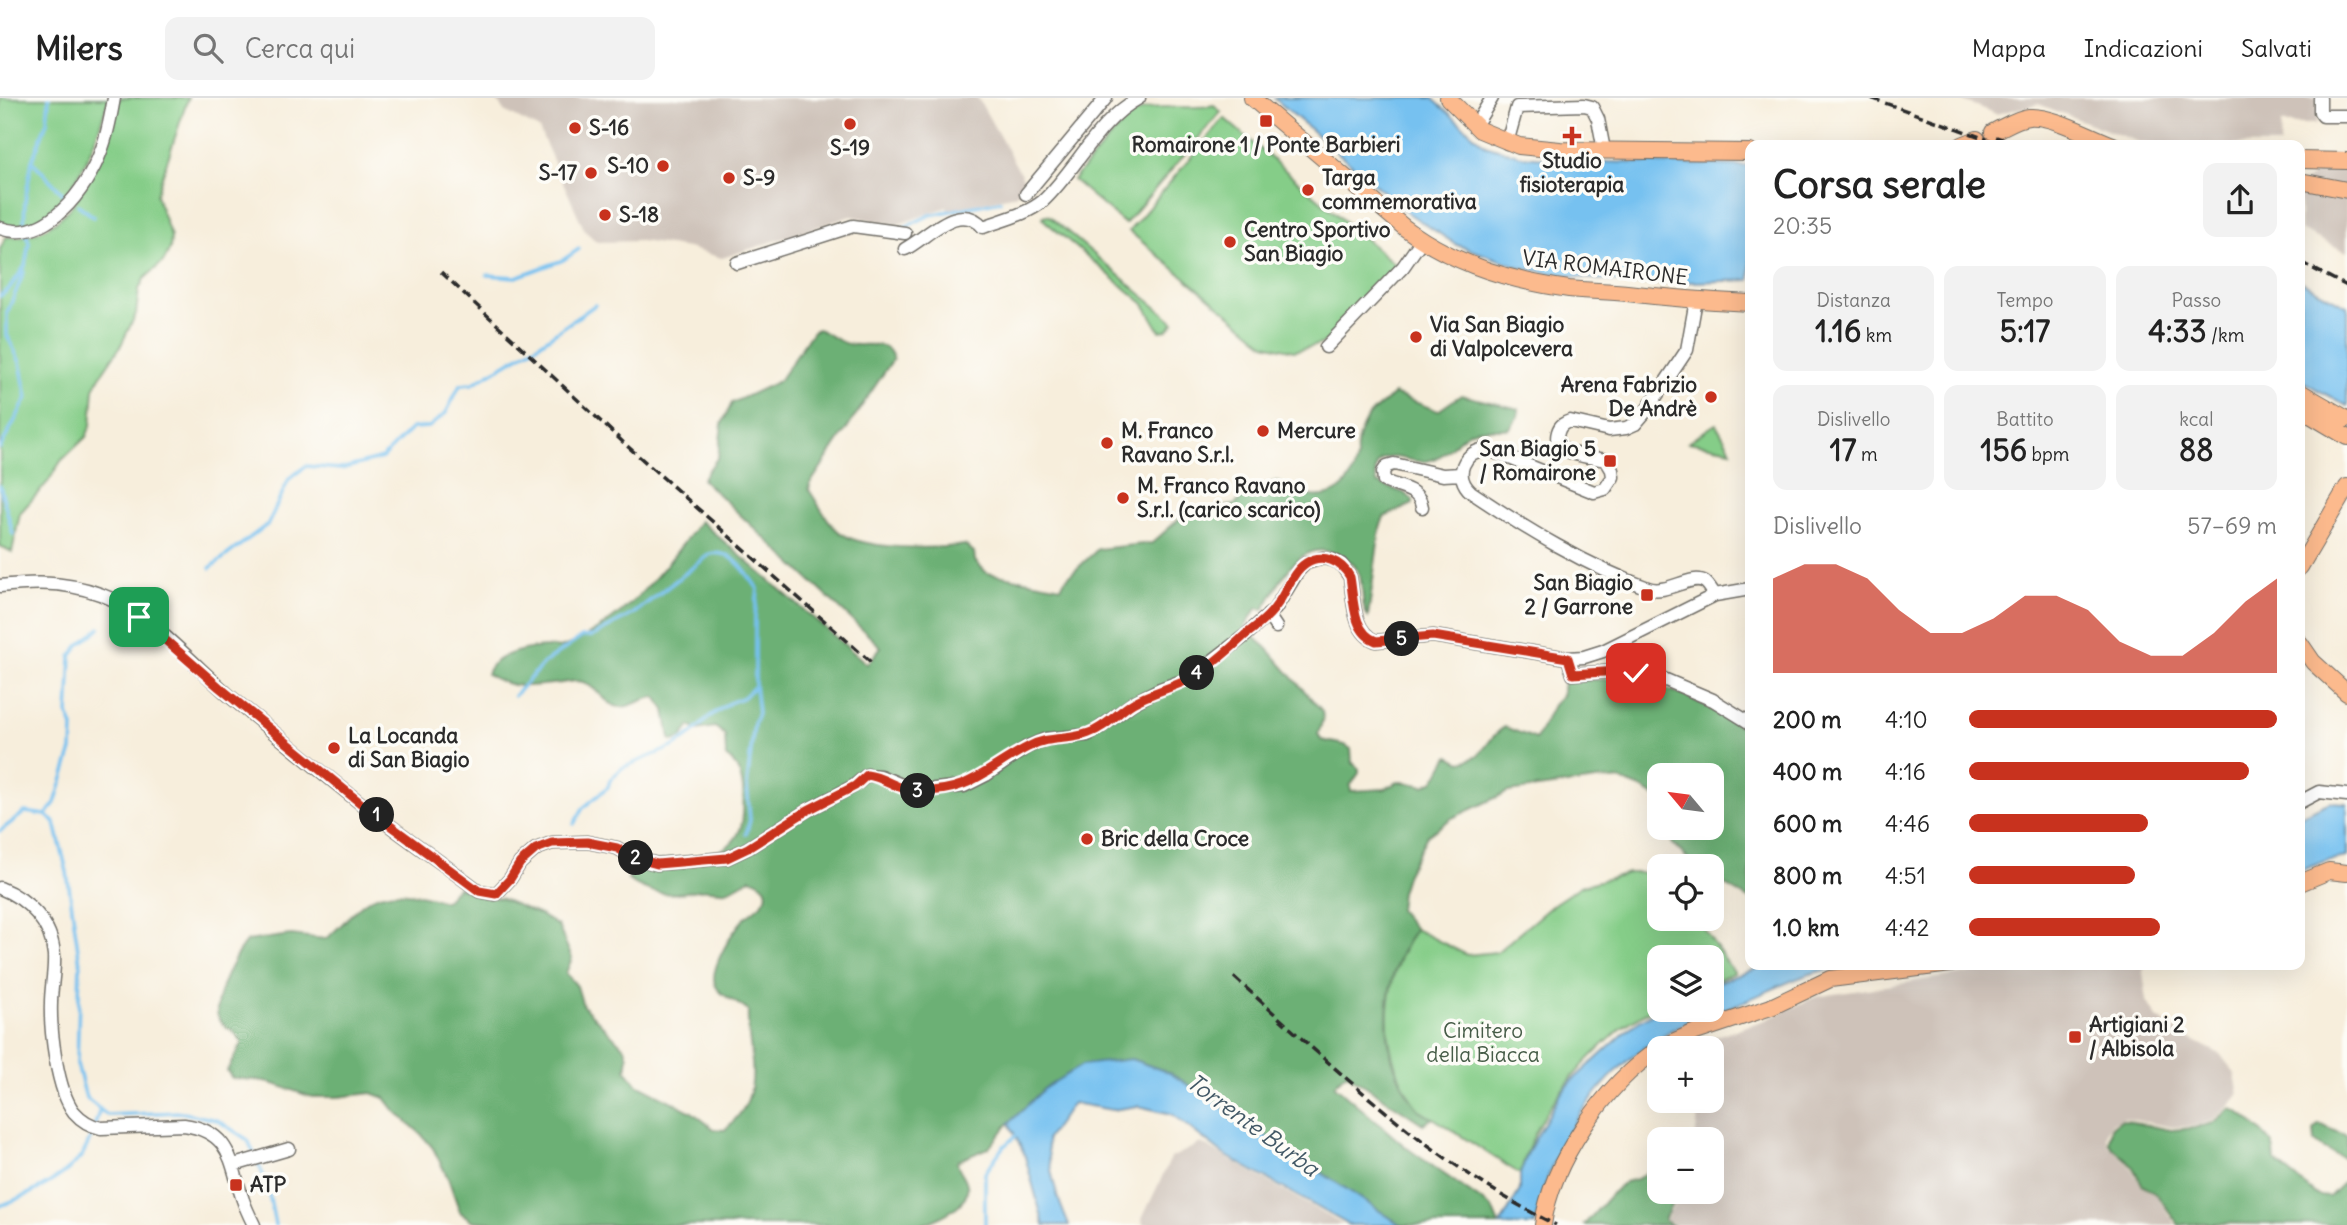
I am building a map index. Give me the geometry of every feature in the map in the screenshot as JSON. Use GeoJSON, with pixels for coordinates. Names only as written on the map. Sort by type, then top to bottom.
{"type":"FeatureCollection","features":[{"type":"Feature","properties":{"kind":"main road","name":"VIA ROMAIRONE"},"geometry":{"type":"LineString","coordinates":[[1252,98],[1421,241],[1489,273],[1568,289],[1745,303]]}},
{"type":"Feature","properties":{"kind":"main road"},"geometry":{"type":"LineString","coordinates":[[1448,98],[1475,126],[1487,134],[1507,143],[1537,149],[1745,152]]}},
{"type":"Feature","properties":{"kind":"main road"},"geometry":{"type":"LineString","coordinates":[[1993,132],[2025,117],[2035,117],[2048,119],[2100,140]]}},
{"type":"Feature","properties":{"kind":"main road"},"geometry":{"type":"LineString","coordinates":[[2305,160],[2347,160]]}},
{"type":"Feature","properties":{"kind":"main road"},"geometry":{"type":"LineString","coordinates":[[2305,182],[2347,190]]}},
{"type":"Feature","properties":{"kind":"main road"},"geometry":{"type":"LineString","coordinates":[[2305,395],[2347,419]]}},
{"type":"Feature","properties":{"kind":"main road"},"geometry":{"type":"LineString","coordinates":[[2305,412],[2347,437]]}},
{"type":"Feature","properties":{"kind":"main road"},"geometry":{"type":"LineString","coordinates":[[2305,558],[2347,487]]}},
{"type":"Feature","properties":{"kind":"main road"},"geometry":{"type":"LineString","coordinates":[[2305,650],[2313,662],[2347,693]]}},
{"type":"Feature","properties":{"kind":"main road"},"geometry":{"type":"LineString","coordinates":[[2305,881],[2329,871],[2347,873]]}},
{"type":"Feature","properties":{"kind":"main road"},"geometry":{"type":"LineString","coordinates":[[1686,1036],[1771,1007],[1830,979],[1903,970]]}},
{"type":"Feature","properties":{"kind":"main road"},"geometry":{"type":"LineString","coordinates":[[1543,1225],[1550,1191],[1574,1143],[1599,1105],[1647,1057]]}},
{"type":"Feature","properties":{"kind":"street"},"geometry":{"type":"LineString","coordinates":[[5,230],[20,233],[32,230],[46,223],[68,204],[85,183],[101,151],[114,98]]}},
{"type":"Feature","properties":{"kind":"street"},"geometry":{"type":"LineString","coordinates":[[1026,194],[1106,98]]}},
{"type":"Feature","properties":{"kind":"street"},"geometry":{"type":"LineString","coordinates":[[905,249],[939,224],[965,217],[973,218],[983,227],[1041,202],[1113,118],[1126,105],[1139,98]]}},
{"type":"Feature","properties":{"kind":"street"},"geometry":{"type":"LineString","coordinates":[[1475,126],[1492,98]]}},
{"type":"Feature","properties":{"kind":"street"},"geometry":{"type":"LineString","coordinates":[[2320,98],[2320,112],[2323,116],[2347,116]]}},
{"type":"Feature","properties":{"kind":"street"},"geometry":{"type":"LineString","coordinates":[[1507,143],[1517,107],[1584,105],[1592,107],[1596,113],[1604,150]]}},
{"type":"Feature","properties":{"kind":"street"},"geometry":{"type":"LineString","coordinates":[[737,263],[853,226],[905,233]]}},
{"type":"Feature","properties":{"kind":"street"},"geometry":{"type":"LineString","coordinates":[[1326,347],[1404,267],[1421,241]]}},
{"type":"Feature","properties":{"kind":"street"},"geometry":{"type":"LineString","coordinates":[[1696,300],[1687,350],[1635,424],[1609,430],[1570,421],[1560,427],[1557,437],[1563,449],[1606,460],[1610,465],[1613,477],[1605,489],[1594,492],[1487,449],[1469,456],[1461,474],[1464,485],[1471,492],[1576,556],[1651,589],[1667,590],[1698,580],[1707,584],[1716,595]]}},
{"type":"Feature","properties":{"kind":"street"},"geometry":{"type":"LineString","coordinates":[[1422,507],[1420,498],[1411,490],[1384,481],[1383,472],[1387,466],[1394,464],[1443,475],[1461,474]]}},
{"type":"Feature","properties":{"kind":"street"},"geometry":{"type":"LineString","coordinates":[[1,585],[29,582],[66,585],[89,590],[117,602],[162,636],[219,687],[369,810],[479,891],[496,894],[520,863],[536,849],[552,843],[587,842],[617,848],[635,858],[657,864],[727,858],[748,848],[808,810],[855,786],[867,775],[880,776],[916,792],[964,786],[986,775],[1027,747],[1045,739],[1087,735],[1133,703],[1190,678],[1275,609],[1298,570],[1306,563],[1323,558],[1333,560],[1347,570],[1359,626],[1367,638],[1376,641],[1433,636],[1568,658],[1603,652],[1716,595],[1745,590]]}},
{"type":"Feature","properties":{"kind":"street"},"geometry":{"type":"LineString","coordinates":[[1268,615],[1276,627]]}},
{"type":"Feature","properties":{"kind":"street"},"geometry":{"type":"LineString","coordinates":[[1568,658],[1573,674],[1619,671],[1654,675],[1713,700],[1745,720]]}},
{"type":"Feature","properties":{"kind":"street"},"geometry":{"type":"LineString","coordinates":[[2305,799],[2319,792],[2347,795]]}},
{"type":"Feature","properties":{"kind":"street"},"geometry":{"type":"LineString","coordinates":[[0,888],[32,907],[43,922],[53,946],[53,1041],[66,1095],[75,1113],[101,1128],[192,1126],[212,1136],[240,1163],[242,1199],[254,1225]]}},
{"type":"Feature","properties":{"kind":"street"},"geometry":{"type":"LineString","coordinates":[[240,1163],[289,1149]]}},
{"type":"Feature","properties":{"kind":"shaded area"},"geometry":{"type":"Polygon","coordinates":[[[495,98],[978,98],[1028,187],[1012,196],[948,210],[947,207],[896,225],[851,216],[722,258],[688,248],[641,241],[597,242],[585,231],[539,129],[504,111],[495,98]]]}},
{"type":"Feature","properties":{"kind":"shaded area"},"geometry":{"type":"Polygon","coordinates":[[[1956,98],[2317,98],[2316,124],[2281,124],[2280,140],[2133,140],[2038,104],[1996,114],[1956,98]]]}},
{"type":"Feature","properties":{"kind":"shaded area"},"geometry":{"type":"Polygon","coordinates":[[[2322,168],[2342,168],[2346,173],[2347,252],[2305,232],[2305,181],[2322,168]]]}},
{"type":"Feature","properties":{"kind":"shaded area"},"geometry":{"type":"Polygon","coordinates":[[[1989,970],[2144,970],[2147,1001],[2157,1018],[2220,1054],[2235,1074],[2239,1095],[2212,1121],[2194,1126],[2172,1127],[2124,1118],[2112,1123],[2107,1131],[2109,1146],[2129,1165],[2141,1185],[2156,1196],[2176,1225],[1676,1225],[1666,1220],[1675,1204],[1724,1204],[1724,1127],[1697,1127],[1698,1113],[1724,1113],[1724,1036],[1717,1036],[1765,1020],[1815,997],[1989,970]]]}},
{"type":"Feature","properties":{"kind":"shaded area"},"geometry":{"type":"Polygon","coordinates":[[[1201,1143],[1343,1225],[1143,1225],[1142,1219],[1171,1158],[1201,1143]]]}},
{"type":"Feature","properties":{"kind":"green space"},"geometry":{"type":"Polygon","coordinates":[[[0,98],[109,98],[79,174],[61,200],[32,225],[0,223],[0,98]]]}},
{"type":"Feature","properties":{"kind":"green space"},"geometry":{"type":"Polygon","coordinates":[[[119,98],[188,98],[156,195],[171,237],[170,249],[164,261],[144,279],[139,289],[136,314],[120,347],[94,389],[91,425],[86,437],[61,461],[48,482],[20,513],[12,552],[0,546],[0,249],[6,237],[32,234],[52,224],[69,209],[94,167],[119,98]]]}},
{"type":"Feature","properties":{"kind":"green space"},"geometry":{"type":"Polygon","coordinates":[[[1214,105],[1221,112],[1125,224],[1073,180],[1128,117],[1159,107],[1214,105]]]}},
{"type":"Feature","properties":{"kind":"green space"},"geometry":{"type":"Polygon","coordinates":[[[1224,118],[1397,266],[1325,343],[1294,351],[1265,344],[1129,231],[1224,118]]]}},
{"type":"Feature","properties":{"kind":"green space"},"geometry":{"type":"Polygon","coordinates":[[[1045,215],[1174,322],[1167,330],[1160,331],[1144,304],[1045,221],[1045,215]]]}},
{"type":"Feature","properties":{"kind":"green space"},"geometry":{"type":"Polygon","coordinates":[[[818,329],[848,344],[886,348],[893,359],[810,484],[809,490],[833,526],[847,537],[879,545],[917,548],[965,545],[974,552],[975,561],[987,573],[1061,587],[1098,549],[1152,543],[1186,513],[1234,505],[1256,487],[1277,481],[1300,494],[1323,496],[1334,493],[1351,476],[1357,461],[1358,440],[1366,420],[1394,394],[1438,411],[1461,395],[1519,409],[1510,428],[1472,431],[1435,459],[1422,462],[1389,457],[1378,463],[1377,483],[1404,493],[1413,500],[1413,504],[1384,517],[1380,528],[1368,617],[1360,575],[1355,567],[1342,557],[1323,550],[1301,557],[1284,576],[1263,610],[1258,608],[1244,628],[1267,648],[1322,711],[1323,719],[1318,734],[1321,740],[1345,745],[1351,749],[1352,762],[1359,769],[1359,773],[1350,786],[1351,791],[1385,789],[1398,782],[1424,786],[1434,781],[1449,756],[1461,762],[1470,760],[1482,752],[1493,736],[1505,727],[1536,739],[1553,705],[1562,696],[1564,681],[1605,679],[1646,683],[1701,703],[1745,730],[1745,897],[1724,884],[1724,854],[1683,854],[1672,843],[1672,840],[1724,840],[1724,763],[1647,763],[1647,792],[1623,781],[1604,779],[1508,792],[1452,818],[1427,836],[1407,873],[1399,910],[1415,929],[1404,948],[1390,989],[1388,1031],[1397,1073],[1407,1093],[1421,1111],[1433,1118],[1423,1124],[1346,1073],[1334,1085],[1407,1148],[1492,1208],[1499,1225],[1401,1225],[1170,1073],[1131,1059],[1045,1088],[1009,1123],[989,1148],[957,1161],[966,1181],[965,1197],[953,1210],[921,1225],[517,1225],[473,1221],[460,1212],[448,1178],[433,1148],[385,1098],[372,1093],[312,1097],[265,1081],[232,1078],[227,1071],[242,1043],[219,1019],[218,1002],[230,967],[247,941],[291,935],[325,939],[357,909],[377,896],[399,892],[445,901],[458,887],[485,898],[500,898],[558,926],[572,958],[566,973],[577,986],[583,1006],[625,1048],[628,1057],[626,1070],[637,1084],[692,1112],[714,1129],[725,1130],[738,1116],[751,1089],[748,1011],[717,988],[714,977],[728,941],[743,920],[764,900],[766,890],[763,884],[751,878],[726,891],[678,893],[654,892],[628,880],[638,868],[653,862],[710,854],[726,847],[738,834],[743,814],[743,787],[737,768],[726,755],[725,735],[715,727],[697,730],[690,726],[681,738],[673,741],[670,739],[665,710],[656,697],[619,707],[583,682],[523,686],[506,683],[487,674],[497,660],[505,656],[535,648],[563,647],[605,624],[656,577],[700,521],[867,664],[881,647],[702,479],[718,457],[722,424],[732,403],[779,381],[813,331],[818,329]]]}},
{"type":"Feature","properties":{"kind":"green space"},"geometry":{"type":"Polygon","coordinates":[[[1716,424],[1731,450],[1688,442],[1714,425],[1716,424]]]}},
{"type":"Feature","properties":{"kind":"green space","name":"Cimitero della Biacca"},"geometry":{"type":"Polygon","coordinates":[[[1628,873],[1644,873],[1647,874],[1647,931],[1705,931],[1715,945],[1647,945],[1647,1012],[1622,1028],[1573,1076],[1536,1132],[1520,1174],[1423,1113],[1410,1098],[1396,1068],[1391,1048],[1388,1007],[1391,987],[1397,967],[1415,929],[1467,955],[1497,952],[1555,903],[1581,886],[1628,873]]]}},
{"type":"Feature","properties":{"kind":"green space","name":"Cimitero della Biacca"},"geometry":{"type":"Polygon","coordinates":[[[1724,958],[1734,973],[1724,977],[1724,958]]]}},
{"type":"Feature","properties":{"kind":"green space"},"geometry":{"type":"Polygon","coordinates":[[[2230,1109],[2240,1113],[2259,1129],[2272,1144],[2275,1161],[2318,1196],[2329,1197],[2347,1179],[2347,1225],[2179,1225],[2157,1195],[2142,1184],[2131,1164],[2109,1142],[2111,1127],[2121,1120],[2171,1130],[2194,1128],[2213,1123],[2230,1109]]]}},
{"type":"Feature","properties":{"kind":"green space"},"geometry":{"type":"Polygon","coordinates":[[[2319,1124],[2347,1136],[2347,1160],[2315,1142],[2314,1130],[2319,1124]]]}},
{"type":"Feature","properties":{"kind":"green space"},"geometry":{"type":"Polygon","coordinates":[[[1647,1172],[1647,1204],[1672,1204],[1664,1220],[1672,1225],[1584,1225],[1615,1190],[1625,1182],[1647,1172]]]}},
{"type":"Feature","properties":{"kind":"water"},"geometry":{"type":"Polygon","coordinates":[[[1274,98],[1432,98],[1485,145],[1521,156],[1607,162],[1745,166],[1745,280],[1635,284],[1553,274],[1523,268],[1457,245],[1408,213],[1274,98]]]}},
{"type":"Feature","properties":{"kind":"water"},"geometry":{"type":"Polygon","coordinates":[[[2305,284],[2347,306],[2347,406],[2305,383],[2305,284]]]}},
{"type":"Feature","properties":{"kind":"water"},"geometry":{"type":"Polygon","coordinates":[[[2330,802],[2347,803],[2347,857],[2325,861],[2305,869],[2305,814],[2330,802]]]}},
{"type":"Feature","properties":{"kind":"water"},"geometry":{"type":"Polygon","coordinates":[[[1753,970],[1830,970],[1807,975],[1724,1009],[1724,980],[1753,970]]]}},
{"type":"Feature","properties":{"kind":"water"},"geometry":{"type":"Polygon","coordinates":[[[1647,1017],[1647,1022],[1690,1022],[1662,1036],[1647,1036],[1647,1046],[1620,1068],[1580,1114],[1552,1167],[1535,1225],[1500,1225],[1520,1190],[1520,1174],[1529,1150],[1560,1095],[1632,1026],[1647,1017]]]}},
{"type":"Feature","properties":{"kind":"water"},"geometry":{"type":"Polygon","coordinates":[[[1131,1059],[1170,1073],[1401,1225],[1349,1225],[1223,1154],[1172,1114],[1138,1106],[1112,1110],[1073,1103],[1047,1139],[1054,1183],[1069,1225],[1044,1225],[1024,1153],[1009,1123],[1045,1088],[1082,1065],[1131,1059]]]}},
{"type":"Feature","properties":{"kind":"waterway"},"geometry":{"type":"LineString","coordinates":[[0,296],[9,289],[25,266],[29,243],[24,225],[25,201],[32,161],[47,122],[49,98]]}},
{"type":"Feature","properties":{"kind":"waterway"},"geometry":{"type":"LineString","coordinates":[[32,161],[66,197]]}},
{"type":"Feature","properties":{"kind":"waterway"},"geometry":{"type":"LineString","coordinates":[[1036,168],[1042,162]]}},
{"type":"Feature","properties":{"kind":"waterway"},"geometry":{"type":"LineString","coordinates":[[903,228],[930,215],[1000,201]]}},
{"type":"Feature","properties":{"kind":"waterway"},"geometry":{"type":"LineString","coordinates":[[78,205],[94,217]]}},
{"type":"Feature","properties":{"kind":"waterway"},"geometry":{"type":"LineString","coordinates":[[487,275],[516,277],[563,260],[579,249]]}},
{"type":"Feature","properties":{"kind":"waterway"},"geometry":{"type":"LineString","coordinates":[[0,448],[27,398],[20,362],[7,335],[7,313],[24,272]]}},
{"type":"Feature","properties":{"kind":"waterway"},"geometry":{"type":"LineString","coordinates":[[210,568],[268,524],[289,479],[306,466],[341,469],[382,458],[412,428],[429,427],[446,413],[460,385],[472,384],[538,345],[595,305]]}},
{"type":"Feature","properties":{"kind":"waterway"},"geometry":{"type":"LineString","coordinates":[[0,486],[13,534]]}},
{"type":"Feature","properties":{"kind":"waterway"},"geometry":{"type":"LineString","coordinates":[[514,696],[544,663],[582,637],[593,636],[633,614],[710,554],[718,553],[733,559],[758,589],[755,616],[755,686],[744,697],[729,703],[709,717],[675,746],[622,768],[610,780],[608,787],[583,808],[574,824]]}},
{"type":"Feature","properties":{"kind":"waterway"},"geometry":{"type":"LineString","coordinates":[[46,815],[55,803],[72,750],[73,727],[68,714],[71,656],[79,645],[100,628]]}},
{"type":"Feature","properties":{"kind":"waterway"},"geometry":{"type":"LineString","coordinates":[[746,834],[750,820],[747,785],[754,724],[758,713],[755,686]]}},
{"type":"Feature","properties":{"kind":"waterway","name":"Torrente Burba"},"geometry":{"type":"LineString","coordinates":[[0,831],[25,812],[46,815],[55,823],[67,872],[80,964],[77,1064],[86,1098],[107,1115],[180,1112],[217,1120],[248,1140],[267,1184],[275,1225]]}},
{"type":"Feature","properties":{"kind":"waterway"},"geometry":{"type":"LineString","coordinates":[[0,1206],[42,1187],[72,1166],[86,1148],[100,1109]]}},
{"type":"Feature","properties":{"kind":"waterway","name":"Torrente Burba"},"geometry":{"type":"LineString","coordinates":[[985,1225],[985,1173],[1003,1147],[1018,1134]]}},
{"type":"Feature","properties":{"kind":"railway"},"geometry":{"type":"LineString","coordinates":[[1871,98],[1989,140]]}},
{"type":"Feature","properties":{"kind":"railway"},"geometry":{"type":"LineString","coordinates":[[1996,137],[2005,140]]}},
{"type":"Feature","properties":{"kind":"railway"},"geometry":{"type":"LineString","coordinates":[[2305,265],[2347,286]]}},
{"type":"Feature","properties":{"kind":"railway"},"geometry":{"type":"LineString","coordinates":[[441,272],[625,444],[872,663]]}},
{"type":"Feature","properties":{"kind":"railway"},"geometry":{"type":"LineString","coordinates":[[1234,977],[1348,1079],[1426,1144],[1511,1201],[1556,1225]]}},
{"type":"Feature","properties":{"kind":"place","name":"Romairone 1 / Ponte Barbieri"},"geometry":{"type":"Point","coordinates":[1266,121]}},
{"type":"Feature","properties":{"kind":"place","name":"S-19"},"geometry":{"type":"Point","coordinates":[850,124]}},
{"type":"Feature","properties":{"kind":"place","name":"S-16"},"geometry":{"type":"Point","coordinates":[575,128]}},
{"type":"Feature","properties":{"kind":"place","name":"Studio fisioterapia"},"geometry":{"type":"Point","coordinates":[1572,136]}},
{"type":"Feature","properties":{"kind":"place","name":"S-10"},"geometry":{"type":"Point","coordinates":[663,166]}},
{"type":"Feature","properties":{"kind":"place","name":"S-17"},"geometry":{"type":"Point","coordinates":[591,173]}},
{"type":"Feature","properties":{"kind":"place","name":"S-9"},"geometry":{"type":"Point","coordinates":[729,178]}},
{"type":"Feature","properties":{"kind":"place","name":"Targa commemorativa"},"geometry":{"type":"Point","coordinates":[1308,190]}},
{"type":"Feature","properties":{"kind":"place","name":"S-18"},"geometry":{"type":"Point","coordinates":[605,215]}},
{"type":"Feature","properties":{"kind":"place","name":"Centro Sportivo San Biagio"},"geometry":{"type":"Point","coordinates":[1230,242]}},
{"type":"Feature","properties":{"kind":"place","name":"Via San Biagio di Valpolcevera"},"geometry":{"type":"Point","coordinates":[1416,337]}},
{"type":"Feature","properties":{"kind":"place","name":"Arena Fabrizio De Andrè"},"geometry":{"type":"Point","coordinates":[1711,397]}},
{"type":"Feature","properties":{"kind":"place","name":"Mercure"},"geometry":{"type":"Point","coordinates":[1263,431]}},
{"type":"Feature","properties":{"kind":"place","name":"M. Franco Ravano S.r.l."},"geometry":{"type":"Point","coordinates":[1107,443]}},
{"type":"Feature","properties":{"kind":"place","name":"San Biagio 5 / Romairone"},"geometry":{"type":"Point","coordinates":[1610,461]}},
{"type":"Feature","properties":{"kind":"place","name":"M. Franco Ravano S.r.l. (carico scarico)"},"geometry":{"type":"Point","coordinates":[1123,498]}},
{"type":"Feature","properties":{"kind":"place","name":"San Biagio 2 / Garrone"},"geometry":{"type":"Point","coordinates":[1647,595]}},
{"type":"Feature","properties":{"kind":"place","name":"La Locanda di San Biagio"},"geometry":{"type":"Point","coordinates":[334,748]}},
{"type":"Feature","properties":{"kind":"place","name":"Bric della Croce"},"geometry":{"type":"Point","coordinates":[1087,839]}},
{"type":"Feature","properties":{"kind":"place","name":"Artigiani 2 / Albisola"},"geometry":{"type":"Point","coordinates":[2075,1037]}},
{"type":"Feature","properties":{"kind":"place","name":"ATP"},"geometry":{"type":"Point","coordinates":[236,1185]}},
{"type":"Feature","properties":{"kind":"route"},"geometry":{"type":"LineString","coordinates":[[139,617],[219,687],[369,810],[479,891],[496,894],[520,863],[536,849],[552,843],[587,842],[617,848],[635,858],[657,864],[727,858],[748,848],[790,820],[855,786],[867,775],[880,776],[916,792],[964,786],[986,775],[1027,747],[1045,739],[1087,735],[1133,703],[1190,678],[1247,635],[1275,609],[1298,570],[1314,559],[1333,560],[1347,570],[1359,626],[1367,638],[1376,641],[1433,636],[1568,658],[1573,674],[1619,671],[1636,673]]}}]}
